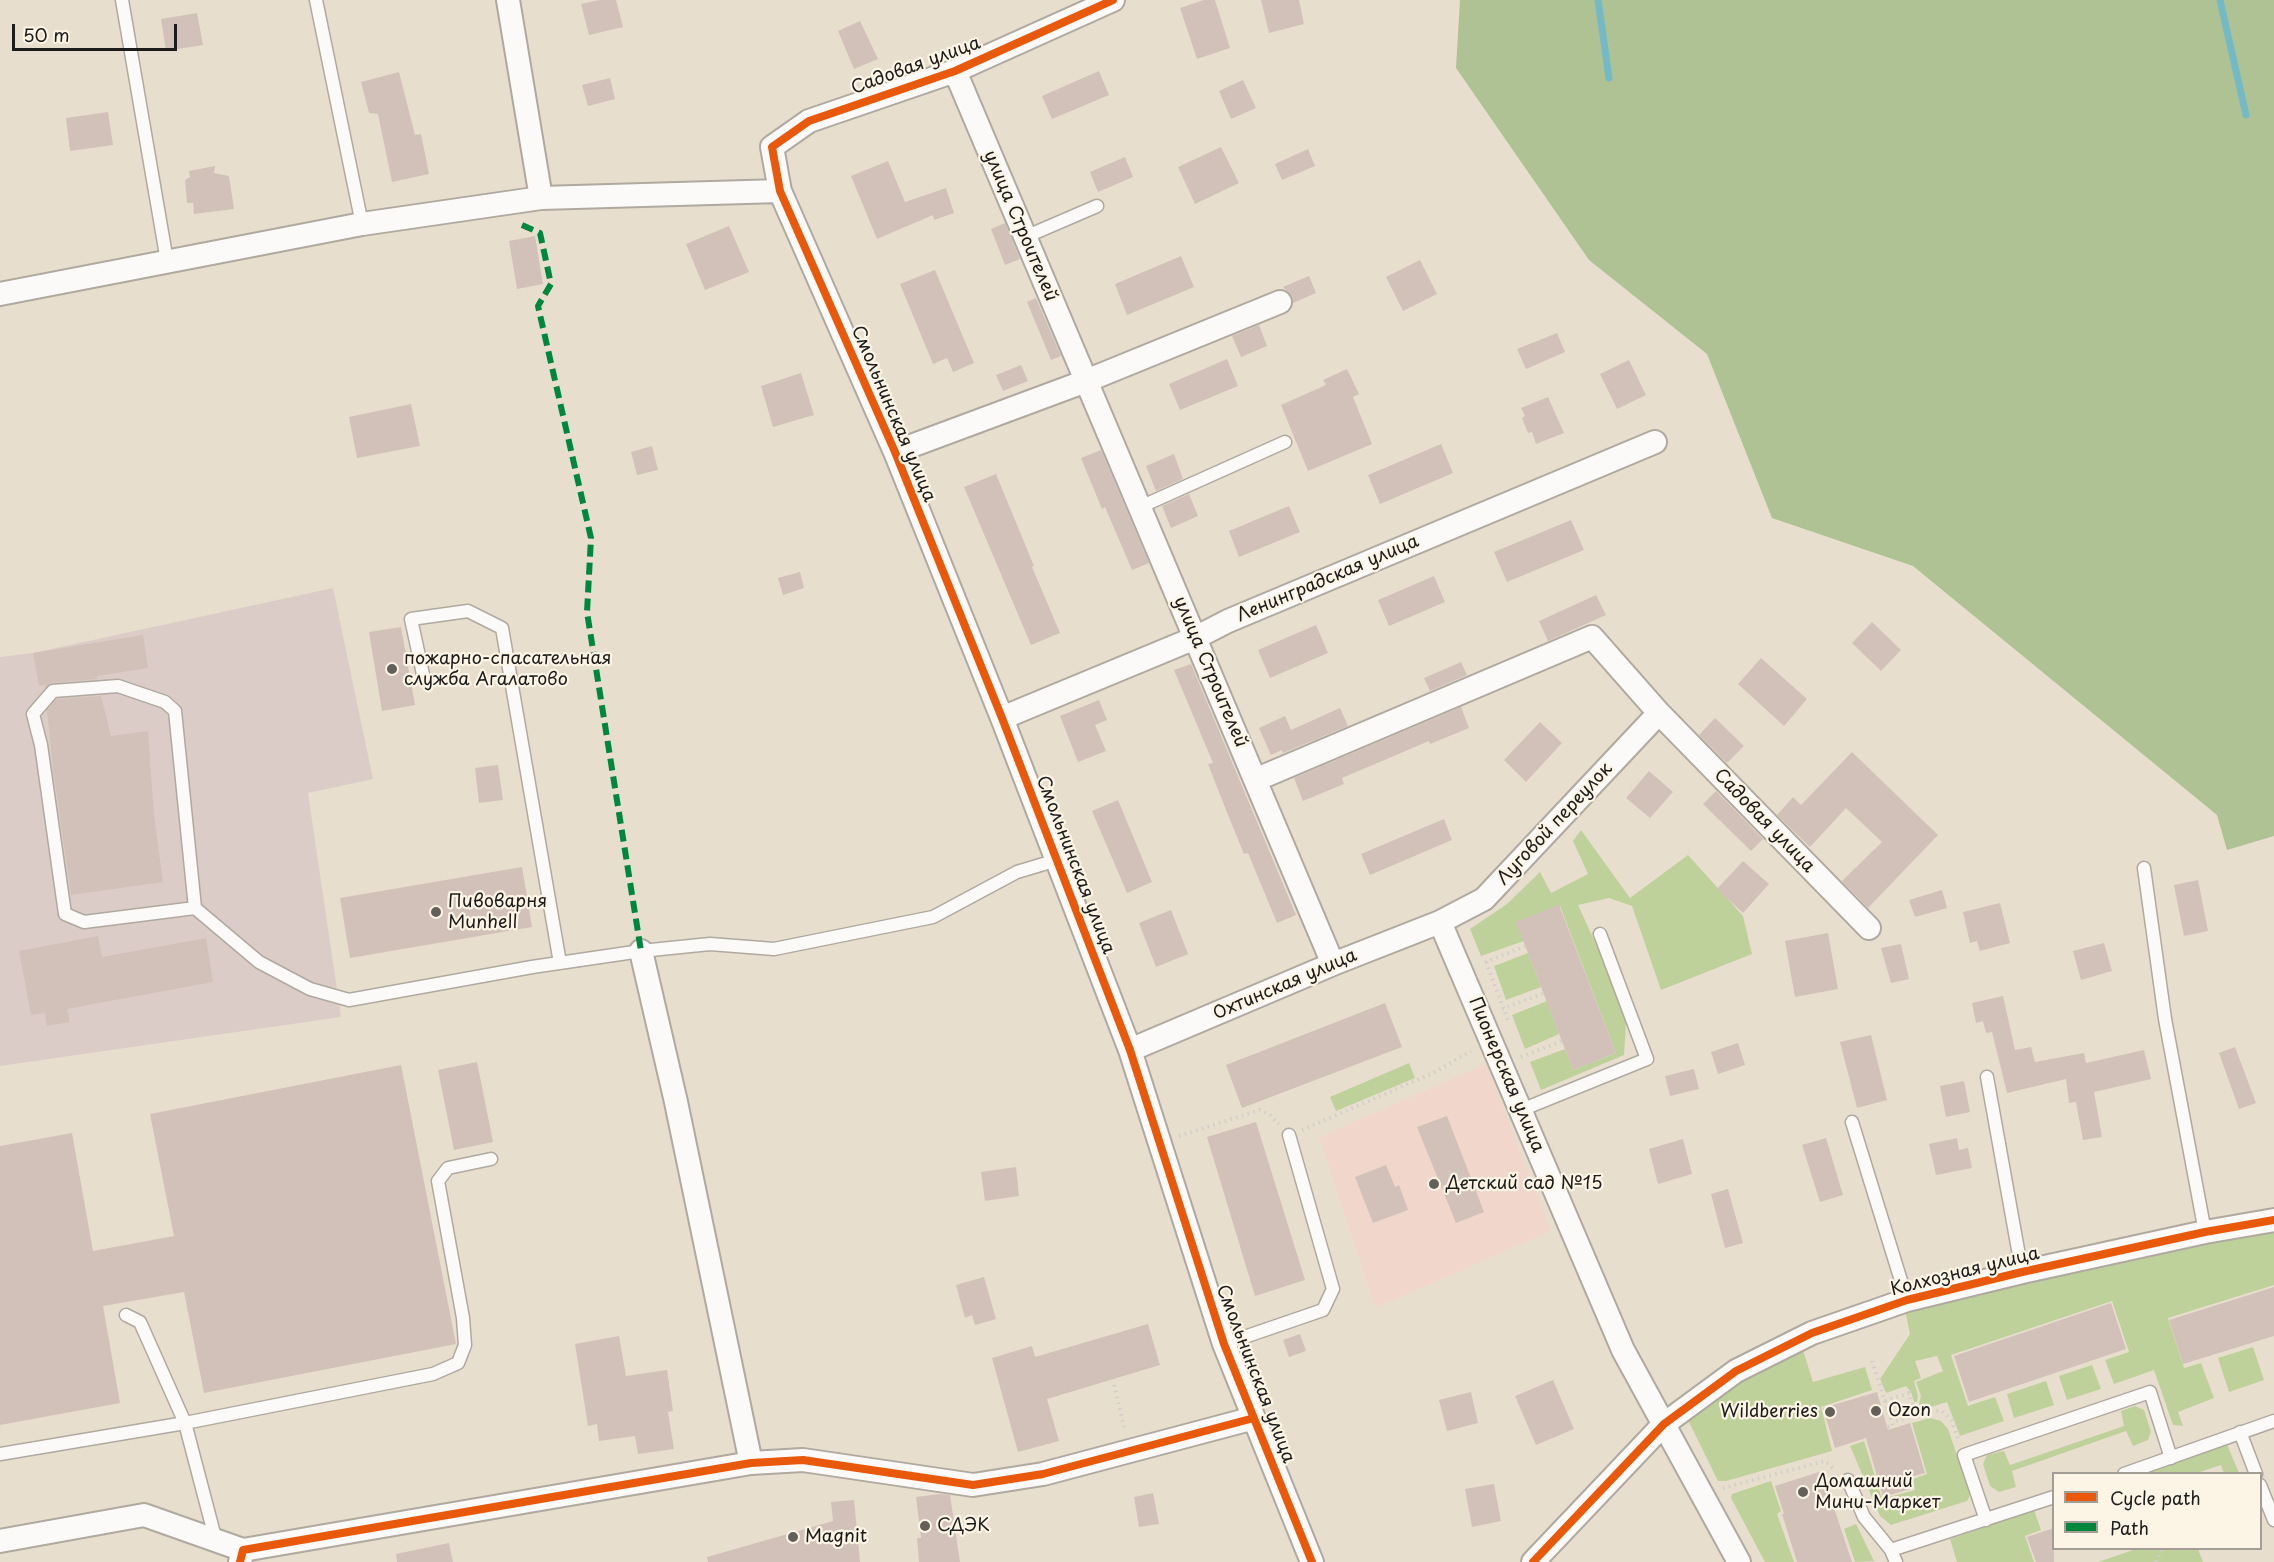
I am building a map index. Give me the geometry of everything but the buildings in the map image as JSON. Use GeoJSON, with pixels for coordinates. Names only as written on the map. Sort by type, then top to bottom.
{"type":"FeatureCollection","features":[{"type":"Feature","properties":{"kind":"street"},"geometry":{"type":"LineString","coordinates":[[508,0],[541,198]]}},
{"type":"Feature","properties":{"kind":"street","name":"Садовая улица"},"geometry":{"type":"LineString","coordinates":[[780,190],[772,147],[809,121],[955,70],[1113,0]]}},
{"type":"Feature","properties":{"kind":"street","name":"улица Строителей"},"geometry":{"type":"LineString","coordinates":[[955,70],[1334,964]]}},
{"type":"Feature","properties":{"kind":"street"},"geometry":{"type":"LineString","coordinates":[[0,294],[362,224],[541,198],[780,190]]}},
{"type":"Feature","properties":{"kind":"street","name":"Смольнинская улица"},"geometry":{"type":"LineString","coordinates":[[780,190],[895,453],[1058,860],[1130,1050],[1224,1344],[1312,1562]]}},
{"type":"Feature","properties":{"kind":"street"},"geometry":{"type":"LineString","coordinates":[[895,453],[1086,381],[1280,302]]}},
{"type":"Feature","properties":{"kind":"street","name":"Ленинградская улица"},"geometry":{"type":"LineString","coordinates":[[1002,718],[1655,442]]}},
{"type":"Feature","properties":{"kind":"street","name":"Садовая улица"},"geometry":{"type":"LineString","coordinates":[[1255,780],[1592,638],[1659,713],[1869,928]]}},
{"type":"Feature","properties":{"kind":"street","name":"Луговой переулок"},"geometry":{"type":"LineString","coordinates":[[1440,922],[1484,899],[1659,713]]}},
{"type":"Feature","properties":{"kind":"street","name":"Охтинская улица"},"geometry":{"type":"LineString","coordinates":[[1130,1050],[1440,922]]}},
{"type":"Feature","properties":{"kind":"street","name":"Пионерская улица"},"geometry":{"type":"LineString","coordinates":[[1440,922],[1623,1350],[1739,1562]]}},
{"type":"Feature","properties":{"kind":"street"},"geometry":{"type":"LineString","coordinates":[[641,951],[676,1102],[751,1463]]}},
{"type":"Feature","properties":{"kind":"street","name":"Колхозная улица"},"geometry":{"type":"LineString","coordinates":[[1533,1562],[1664,1424],[1736,1371],[1802,1338],[1907,1300],[2205,1232],[2274,1220]]}},
{"type":"Feature","properties":{"kind":"street"},"geometry":{"type":"LineString","coordinates":[[0,1541],[144,1515],[216,1542],[241,1556],[751,1463],[803,1460],[973,1485],[1043,1474],[1254,1418]]}},
{"type":"Feature","properties":{"kind":"lane"},"geometry":{"type":"LineString","coordinates":[[122,0],[167,261]]}},
{"type":"Feature","properties":{"kind":"lane"},"geometry":{"type":"LineString","coordinates":[[316,0],[362,224]]}},
{"type":"Feature","properties":{"kind":"lane"},"geometry":{"type":"LineString","coordinates":[[1025,237],[1097,206]]}},
{"type":"Feature","properties":{"kind":"lane"},"geometry":{"type":"LineString","coordinates":[[1140,507],[1285,442]]}},
{"type":"Feature","properties":{"kind":"lane"},"geometry":{"type":"LineString","coordinates":[[424,679],[411,619],[468,611],[502,628],[560,963]]}},
{"type":"Feature","properties":{"kind":"lane"},"geometry":{"type":"LineString","coordinates":[[195,908],[84,922],[65,914],[41,745],[33,714],[53,691],[118,686],[165,702],[175,711],[195,908],[259,962],[310,989],[349,1000],[641,951],[711,944],[774,949],[933,917],[1017,872],[1058,860]]}},
{"type":"Feature","properties":{"kind":"lane"},"geometry":{"type":"LineString","coordinates":[[2144,868],[2165,1019],[2205,1232]]}},
{"type":"Feature","properties":{"kind":"lane"},"geometry":{"type":"LineString","coordinates":[[1521,1110],[1647,1059],[1600,934]]}},
{"type":"Feature","properties":{"kind":"lane"},"geometry":{"type":"LineString","coordinates":[[1987,1077],[2022,1272]]}},
{"type":"Feature","properties":{"kind":"lane"},"geometry":{"type":"LineString","coordinates":[[1852,1122],[1907,1300]]}},
{"type":"Feature","properties":{"kind":"lane"},"geometry":{"type":"LineString","coordinates":[[1224,1344],[1323,1310],[1333,1289],[1289,1135]]}},
{"type":"Feature","properties":{"kind":"lane"},"geometry":{"type":"LineString","coordinates":[[0,1454],[185,1423],[433,1374],[458,1363],[465,1345],[463,1318],[438,1181],[448,1168],[491,1159]]}},
{"type":"Feature","properties":{"kind":"lane"},"geometry":{"type":"LineString","coordinates":[[126,1315],[140,1322],[185,1423],[216,1542]]}},
{"type":"Feature","properties":{"kind":"lane"},"geometry":{"type":"LineString","coordinates":[[1986,1520],[1964,1455],[2150,1392],[2171,1458]]}},
{"type":"Feature","properties":{"kind":"lane"},"geometry":{"type":"LineString","coordinates":[[2127,1472],[2274,1421]]}},
{"type":"Feature","properties":{"kind":"lane"},"geometry":{"type":"LineString","coordinates":[[2240,1432],[2256,1472]]}},
{"type":"Feature","properties":{"kind":"lane"},"geometry":{"type":"LineString","coordinates":[[1848,1480],[1864,1517],[1891,1550],[1896,1562]]}},
{"type":"Feature","properties":{"kind":"lane"},"geometry":{"type":"LineString","coordinates":[[2262,1490],[2274,1520]]}},
{"type":"Feature","properties":{"kind":"lane"},"geometry":{"type":"LineString","coordinates":[[1891,1550],[2052,1498]]}},
{"type":"Feature","properties":{"kind":"path"},"geometry":{"type":"LineString","coordinates":[[1461,972],[1526,946]]}},
{"type":"Feature","properties":{"kind":"path"},"geometry":{"type":"LineString","coordinates":[[1481,1018],[1544,993]]}},
{"type":"Feature","properties":{"kind":"path"},"geometry":{"type":"LineString","coordinates":[[1161,1142],[1260,1110],[1270,1115],[1289,1135],[1432,1073],[1491,1041]]}},
{"type":"Feature","properties":{"kind":"path"},"geometry":{"type":"LineString","coordinates":[[1501,1065],[1562,1041]]}},
{"type":"Feature","properties":{"kind":"path"},"geometry":{"type":"LineString","coordinates":[[1872,1361],[1893,1426],[1887,1427]]}},
{"type":"Feature","properties":{"kind":"path"},"geometry":{"type":"LineString","coordinates":[[1113,1385],[1130,1451]]}},
{"type":"Feature","properties":{"kind":"path"},"geometry":{"type":"LineString","coordinates":[[1885,1401],[1909,1393],[1917,1415]]}},
{"type":"Feature","properties":{"kind":"path"},"geometry":{"type":"LineString","coordinates":[[1896,1421],[1930,1410],[1942,1411],[1951,1420],[1964,1455]]}},
{"type":"Feature","properties":{"kind":"path"},"geometry":{"type":"LineString","coordinates":[[1718,1490],[1825,1461],[1848,1480]]}},
{"type":"Feature","properties":{"kind":"shaded area"},"geometry":{"type":"Polygon","coordinates":[[[333,588],[373,779],[308,793],[341,1017],[0,1066],[0,657],[33,653],[333,588]]]}},
{"type":"Feature","properties":{"kind":"shaded area","name":"Детский сад №15"},"geometry":{"type":"Polygon","coordinates":[[[1486,1064],[1551,1231],[1375,1308],[1320,1137],[1486,1064]]]}},
{"type":"Feature","properties":{"kind":"green space"},"geometry":{"type":"Polygon","coordinates":[[[1460,0],[2274,0],[2274,836],[2227,850],[2217,815],[1913,566],[1772,518],[1707,354],[1589,260],[1456,68],[1460,0]]]}},
{"type":"Feature","properties":{"kind":"green space"},"geometry":{"type":"Polygon","coordinates":[[[1581,830],[1630,898],[1688,855],[1743,916],[1752,954],[1661,990],[1632,906],[1609,898],[1578,905],[1616,988],[1626,1024],[1624,1055],[1541,1090],[1530,1062],[1565,1049],[1573,1070],[1616,1053],[1560,906],[1517,922],[1524,941],[1481,956],[1470,929],[1507,904],[1540,872],[1551,893],[1588,874],[1573,841],[1581,830]]]}},
{"type":"Feature","properties":{"kind":"green space"},"geometry":{"type":"Polygon","coordinates":[[[1528,953],[1541,987],[1506,1000],[1494,966],[1528,953]]]}},
{"type":"Feature","properties":{"kind":"green space"},"geometry":{"type":"Polygon","coordinates":[[[1547,1001],[1559,1034],[1525,1049],[1512,1015],[1547,1001]]]}},
{"type":"Feature","properties":{"kind":"green space"},"geometry":{"type":"Polygon","coordinates":[[[1409,1063],[1415,1078],[1336,1111],[1330,1097],[1409,1063]]]}},
{"type":"Feature","properties":{"kind":"green space"},"geometry":{"type":"Polygon","coordinates":[[[2274,1231],[2274,1285],[2168,1318],[2184,1368],[2201,1363],[2214,1398],[2178,1412],[2183,1426],[2173,1425],[2154,1370],[2114,1384],[2105,1360],[2129,1352],[2112,1301],[1951,1355],[1968,1406],[1995,1397],[2004,1421],[1960,1436],[1947,1402],[1921,1410],[1919,1403],[1921,1396],[1916,1382],[1943,1371],[1937,1356],[1915,1361],[1921,1378],[1914,1381],[1918,1396],[1917,1402],[1914,1402],[1906,1386],[1886,1393],[1880,1379],[1910,1334],[1905,1310],[2023,1280],[2274,1231]]]}},
{"type":"Feature","properties":{"kind":"green space"},"geometry":{"type":"Polygon","coordinates":[[[1802,1347],[1813,1382],[1865,1367],[1872,1390],[1821,1407],[1832,1451],[1726,1481],[1718,1481],[1688,1420],[1739,1380],[1802,1347]]]}},
{"type":"Feature","properties":{"kind":"green space"},"geometry":{"type":"Polygon","coordinates":[[[2253,1347],[2264,1380],[2229,1392],[2218,1358],[2253,1347]]]}},
{"type":"Feature","properties":{"kind":"green space"},"geometry":{"type":"Polygon","coordinates":[[[2092,1365],[2101,1389],[2067,1400],[2059,1376],[2092,1365]]]}},
{"type":"Feature","properties":{"kind":"green space"},"geometry":{"type":"Polygon","coordinates":[[[2046,1381],[2054,1405],[2014,1418],[2007,1394],[2046,1381]]]}},
{"type":"Feature","properties":{"kind":"green space"},"geometry":{"type":"Polygon","coordinates":[[[2135,1406],[2144,1410],[2151,1432],[2148,1440],[2133,1446],[2126,1431],[2012,1471],[2016,1487],[1999,1492],[1990,1486],[1983,1464],[1987,1455],[2004,1451],[2010,1465],[2124,1426],[2121,1411],[2135,1406]]]}},
{"type":"Feature","properties":{"kind":"green space"},"geometry":{"type":"Polygon","coordinates":[[[1930,1418],[1941,1421],[1948,1429],[1970,1493],[1969,1497],[1967,1501],[1891,1525],[1880,1516],[1850,1446],[1864,1441],[1882,1499],[1915,1490],[1913,1479],[1927,1474],[1912,1423],[1930,1418]]]}},
{"type":"Feature","properties":{"kind":"green space"},"geometry":{"type":"Polygon","coordinates":[[[2226,1442],[2239,1472],[2224,1472],[2221,1465],[2200,1472],[2142,1472],[2226,1442]]]}},
{"type":"Feature","properties":{"kind":"green space"},"geometry":{"type":"Polygon","coordinates":[[[1771,1481],[1781,1511],[1777,1514],[1794,1562],[1765,1562],[1731,1498],[1732,1494],[1771,1481]]]}},
{"type":"Feature","properties":{"kind":"green space"},"geometry":{"type":"Polygon","coordinates":[[[2034,1510],[2041,1530],[2025,1536],[2034,1562],[1957,1562],[1950,1539],[2034,1510]]]}},
{"type":"Feature","properties":{"kind":"green space"},"geometry":{"type":"Polygon","coordinates":[[[1856,1524],[1874,1561],[1855,1562],[1844,1529],[1856,1524]]]}},
{"type":"Feature","properties":{"kind":"green space"},"geometry":{"type":"Polygon","coordinates":[[[2133,1550],[2198,1550],[2203,1562],[2098,1562],[2133,1550]]]}},
{"type":"Feature","properties":{"kind":"waterway"},"geometry":{"type":"LineString","coordinates":[[1598,0],[1609,78]]}},
{"type":"Feature","properties":{"kind":"waterway"},"geometry":{"type":"LineString","coordinates":[[2220,0],[2246,115]]}},
{"type":"Feature","properties":{"kind":"marked path"},"geometry":{"type":"LineString","coordinates":[[522,225],[540,233],[551,284],[538,306],[591,538],[587,612],[641,951]]}},
{"type":"Feature","properties":{"kind":"cycle path"},"geometry":{"type":"LineString","coordinates":[[1113,0],[955,71],[809,121],[772,147],[780,191],[895,452],[1002,718],[1130,1050],[1224,1344],[1312,1562]]}},
{"type":"Feature","properties":{"kind":"cycle path"},"geometry":{"type":"LineString","coordinates":[[1533,1562],[1664,1424],[1736,1371],[1812,1333],[1907,1300],[2205,1232],[2274,1220]]}},
{"type":"Feature","properties":{"kind":"cycle path"},"geometry":{"type":"LineString","coordinates":[[240,1562],[243,1550],[751,1463],[803,1460],[973,1485],[1043,1474],[1254,1418]]}},
{"type":"Feature","properties":{"kind":"place","name":"пожарно-спасательная служба Агалатово"},"geometry":{"type":"Point","coordinates":[392,669]}},
{"type":"Feature","properties":{"kind":"place","name":"Пивоварня Munhell"},"geometry":{"type":"Point","coordinates":[436,912]}},
{"type":"Feature","properties":{"kind":"place","name":"Детский сад №15"},"geometry":{"type":"Point","coordinates":[1434,1184]}},
{"type":"Feature","properties":{"kind":"place","name":"Ozon"},"geometry":{"type":"Point","coordinates":[1876,1411]}},
{"type":"Feature","properties":{"kind":"place","name":"Wildberries"},"geometry":{"type":"Point","coordinates":[1830,1412]}},
{"type":"Feature","properties":{"kind":"place","name":"Домашний Мини-Маркет"},"geometry":{"type":"Point","coordinates":[1803,1492]}},
{"type":"Feature","properties":{"kind":"place","name":"СДЭК"},"geometry":{"type":"Point","coordinates":[925,1526]}},
{"type":"Feature","properties":{"kind":"place","name":"Magnit"},"geometry":{"type":"Point","coordinates":[793,1537]}}]}
